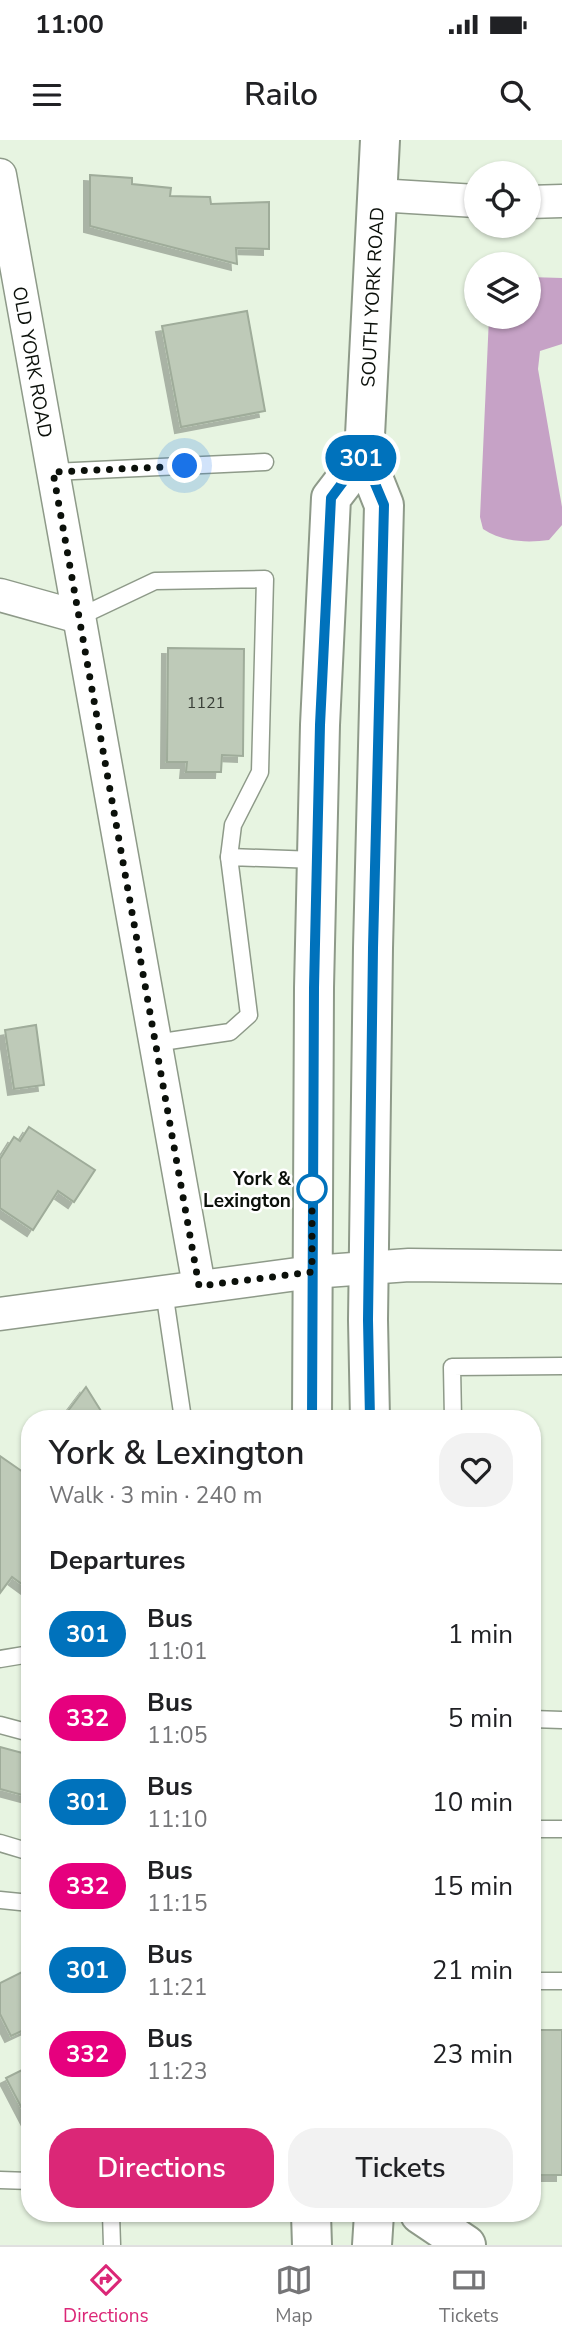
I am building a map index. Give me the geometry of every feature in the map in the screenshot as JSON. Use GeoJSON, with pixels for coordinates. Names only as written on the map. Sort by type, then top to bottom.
{"type":"FeatureCollection","features":[{"type":"Feature","properties":{"kind":"main road","name":"SOUTH YORK ROAD"},"geometry":{"type":"LineString","coordinates":[[370,1410],[369,1268],[384,505],[363,455],[380,140]]}},
{"type":"Feature","properties":{"kind":"main road"},"geometry":{"type":"LineString","coordinates":[[312,1410],[316,860],[331,498],[363,455]]}},
{"type":"Feature","properties":{"kind":"main road"},"geometry":{"type":"LineString","coordinates":[[311,2222],[312,2245]]}},
{"type":"Feature","properties":{"kind":"main road"},"geometry":{"type":"LineString","coordinates":[[372,2245],[373,2222]]}},
{"type":"Feature","properties":{"kind":"main road"},"geometry":{"type":"LineString","coordinates":[[432,2222],[466,2245]]}},
{"type":"Feature","properties":{"kind":"street","name":"OLD YORK ROAD"},"geometry":{"type":"LineString","coordinates":[[0,175],[155,1043]]}},
{"type":"Feature","properties":{"kind":"street"},"geometry":{"type":"LineString","coordinates":[[377,195],[464,200]]}},
{"type":"Feature","properties":{"kind":"street"},"geometry":{"type":"LineString","coordinates":[[541,202],[562,201]]}},
{"type":"Feature","properties":{"kind":"street"},"geometry":{"type":"LineString","coordinates":[[0,595],[79,617]]}},
{"type":"Feature","properties":{"kind":"street"},"geometry":{"type":"LineString","coordinates":[[155,1043],[199,1286]]}},
{"type":"Feature","properties":{"kind":"street"},"geometry":{"type":"LineString","coordinates":[[0,1314],[312,1272],[409,1265],[562,1266]]}},
{"type":"Feature","properties":{"kind":"lane"},"geometry":{"type":"LineString","coordinates":[[53,472],[265,462]]}},
{"type":"Feature","properties":{"kind":"lane"},"geometry":{"type":"LineString","coordinates":[[79,617],[155,581],[265,579],[260,772],[233,825],[229,858],[249,1015],[230,1032],[155,1043]]}},
{"type":"Feature","properties":{"kind":"lane"},"geometry":{"type":"LineString","coordinates":[[229,858],[316,860]]}},
{"type":"Feature","properties":{"kind":"lane"},"geometry":{"type":"LineString","coordinates":[[164,1291],[182,1410]]}},
{"type":"Feature","properties":{"kind":"lane"},"geometry":{"type":"LineString","coordinates":[[453,1410],[452,1367],[562,1366]]}},
{"type":"Feature","properties":{"kind":"lane"},"geometry":{"type":"LineString","coordinates":[[0,1659],[21,1656]]}},
{"type":"Feature","properties":{"kind":"lane"},"geometry":{"type":"LineString","coordinates":[[541,1719],[562,1720]]}},
{"type":"Feature","properties":{"kind":"lane"},"geometry":{"type":"LineString","coordinates":[[0,1725],[21,1731]]}},
{"type":"Feature","properties":{"kind":"lane"},"geometry":{"type":"LineString","coordinates":[[541,1829],[562,1829]]}},
{"type":"Feature","properties":{"kind":"lane"},"geometry":{"type":"LineString","coordinates":[[0,1843],[21,1849]]}},
{"type":"Feature","properties":{"kind":"lane"},"geometry":{"type":"LineString","coordinates":[[541,1981],[562,1981]]}},
{"type":"Feature","properties":{"kind":"lane"},"geometry":{"type":"LineString","coordinates":[[0,2180],[21,2181]]}},
{"type":"Feature","properties":{"kind":"lane"},"geometry":{"type":"LineString","coordinates":[[111,2222],[112,2245]]}},
{"type":"Feature","properties":{"kind":"shaded area"},"geometry":{"type":"Polygon","coordinates":[[[541,277],[562,278],[562,344],[540,351],[538,369],[562,507],[562,525],[549,540],[515,540],[483,529],[480,517],[488,329],[541,329],[541,277]]]}},
{"type":"Feature","properties":{"kind":"building"},"geometry":{"type":"Polygon","coordinates":[[[90,175],[132,178],[132,184],[171,188],[170,196],[210,197],[211,204],[269,202],[269,249],[236,248],[237,264],[90,226],[90,175]]]}},
{"type":"Feature","properties":{"kind":"building"},"geometry":{"type":"Polygon","coordinates":[[[247,311],[265,411],[181,427],[162,326],[247,311]]]}},
{"type":"Feature","properties":{"kind":"building"},"geometry":{"type":"Polygon","coordinates":[[[168,648],[244,649],[243,756],[222,755],[221,772],[186,772],[187,762],[167,762],[168,648]]]}},
{"type":"Feature","properties":{"kind":"building"},"geometry":{"type":"Polygon","coordinates":[[[36,1025],[44,1085],[14,1089],[5,1030],[36,1025]]]}},
{"type":"Feature","properties":{"kind":"building"},"geometry":{"type":"Polygon","coordinates":[[[29,1127],[95,1170],[74,1202],[58,1191],[33,1230],[0,1208],[0,1159],[14,1137],[20,1141],[29,1127]]]}},
{"type":"Feature","properties":{"kind":"building"},"geometry":{"type":"Polygon","coordinates":[[[86,1387],[100,1410],[69,1410],[86,1387]]]}},
{"type":"Feature","properties":{"kind":"building"},"geometry":{"type":"Polygon","coordinates":[[[0,1456],[21,1471],[21,1584],[12,1577],[0,1593],[0,1456]]]}},
{"type":"Feature","properties":{"kind":"building"},"geometry":{"type":"Polygon","coordinates":[[[0,1747],[21,1753],[21,1795],[0,1789],[0,1747]]]}},
{"type":"Feature","properties":{"kind":"building"},"geometry":{"type":"Polygon","coordinates":[[[21,1972],[21,2031],[11,2036],[0,2014],[0,1983],[21,1972]]]}},
{"type":"Feature","properties":{"kind":"building"},"geometry":{"type":"Polygon","coordinates":[[[541,2030],[562,2030],[562,2175],[541,2175],[541,2030]]]}},
{"type":"Feature","properties":{"kind":"building"},"geometry":{"type":"Polygon","coordinates":[[[21,2070],[21,2107],[6,2078],[21,2070]]]}},
{"type":"Feature","properties":{"kind":"bus line","name":"301"},"geometry":{"type":"LineString","coordinates":[[312,1410],[314,988],[320,725],[331,498],[363,455],[384,505],[373,948],[368,1320],[370,1410]]}},
{"type":"Feature","properties":{"kind":"place","name":"York & Lexington"},"geometry":{"type":"Point","coordinates":[312,1189]}},
{"type":"Feature","properties":{"kind":"route"},"geometry":{"type":"LineString","coordinates":[[185,466],[53,472],[199,1286],[312,1272],[312,1181],[312,1189]]}}]}
